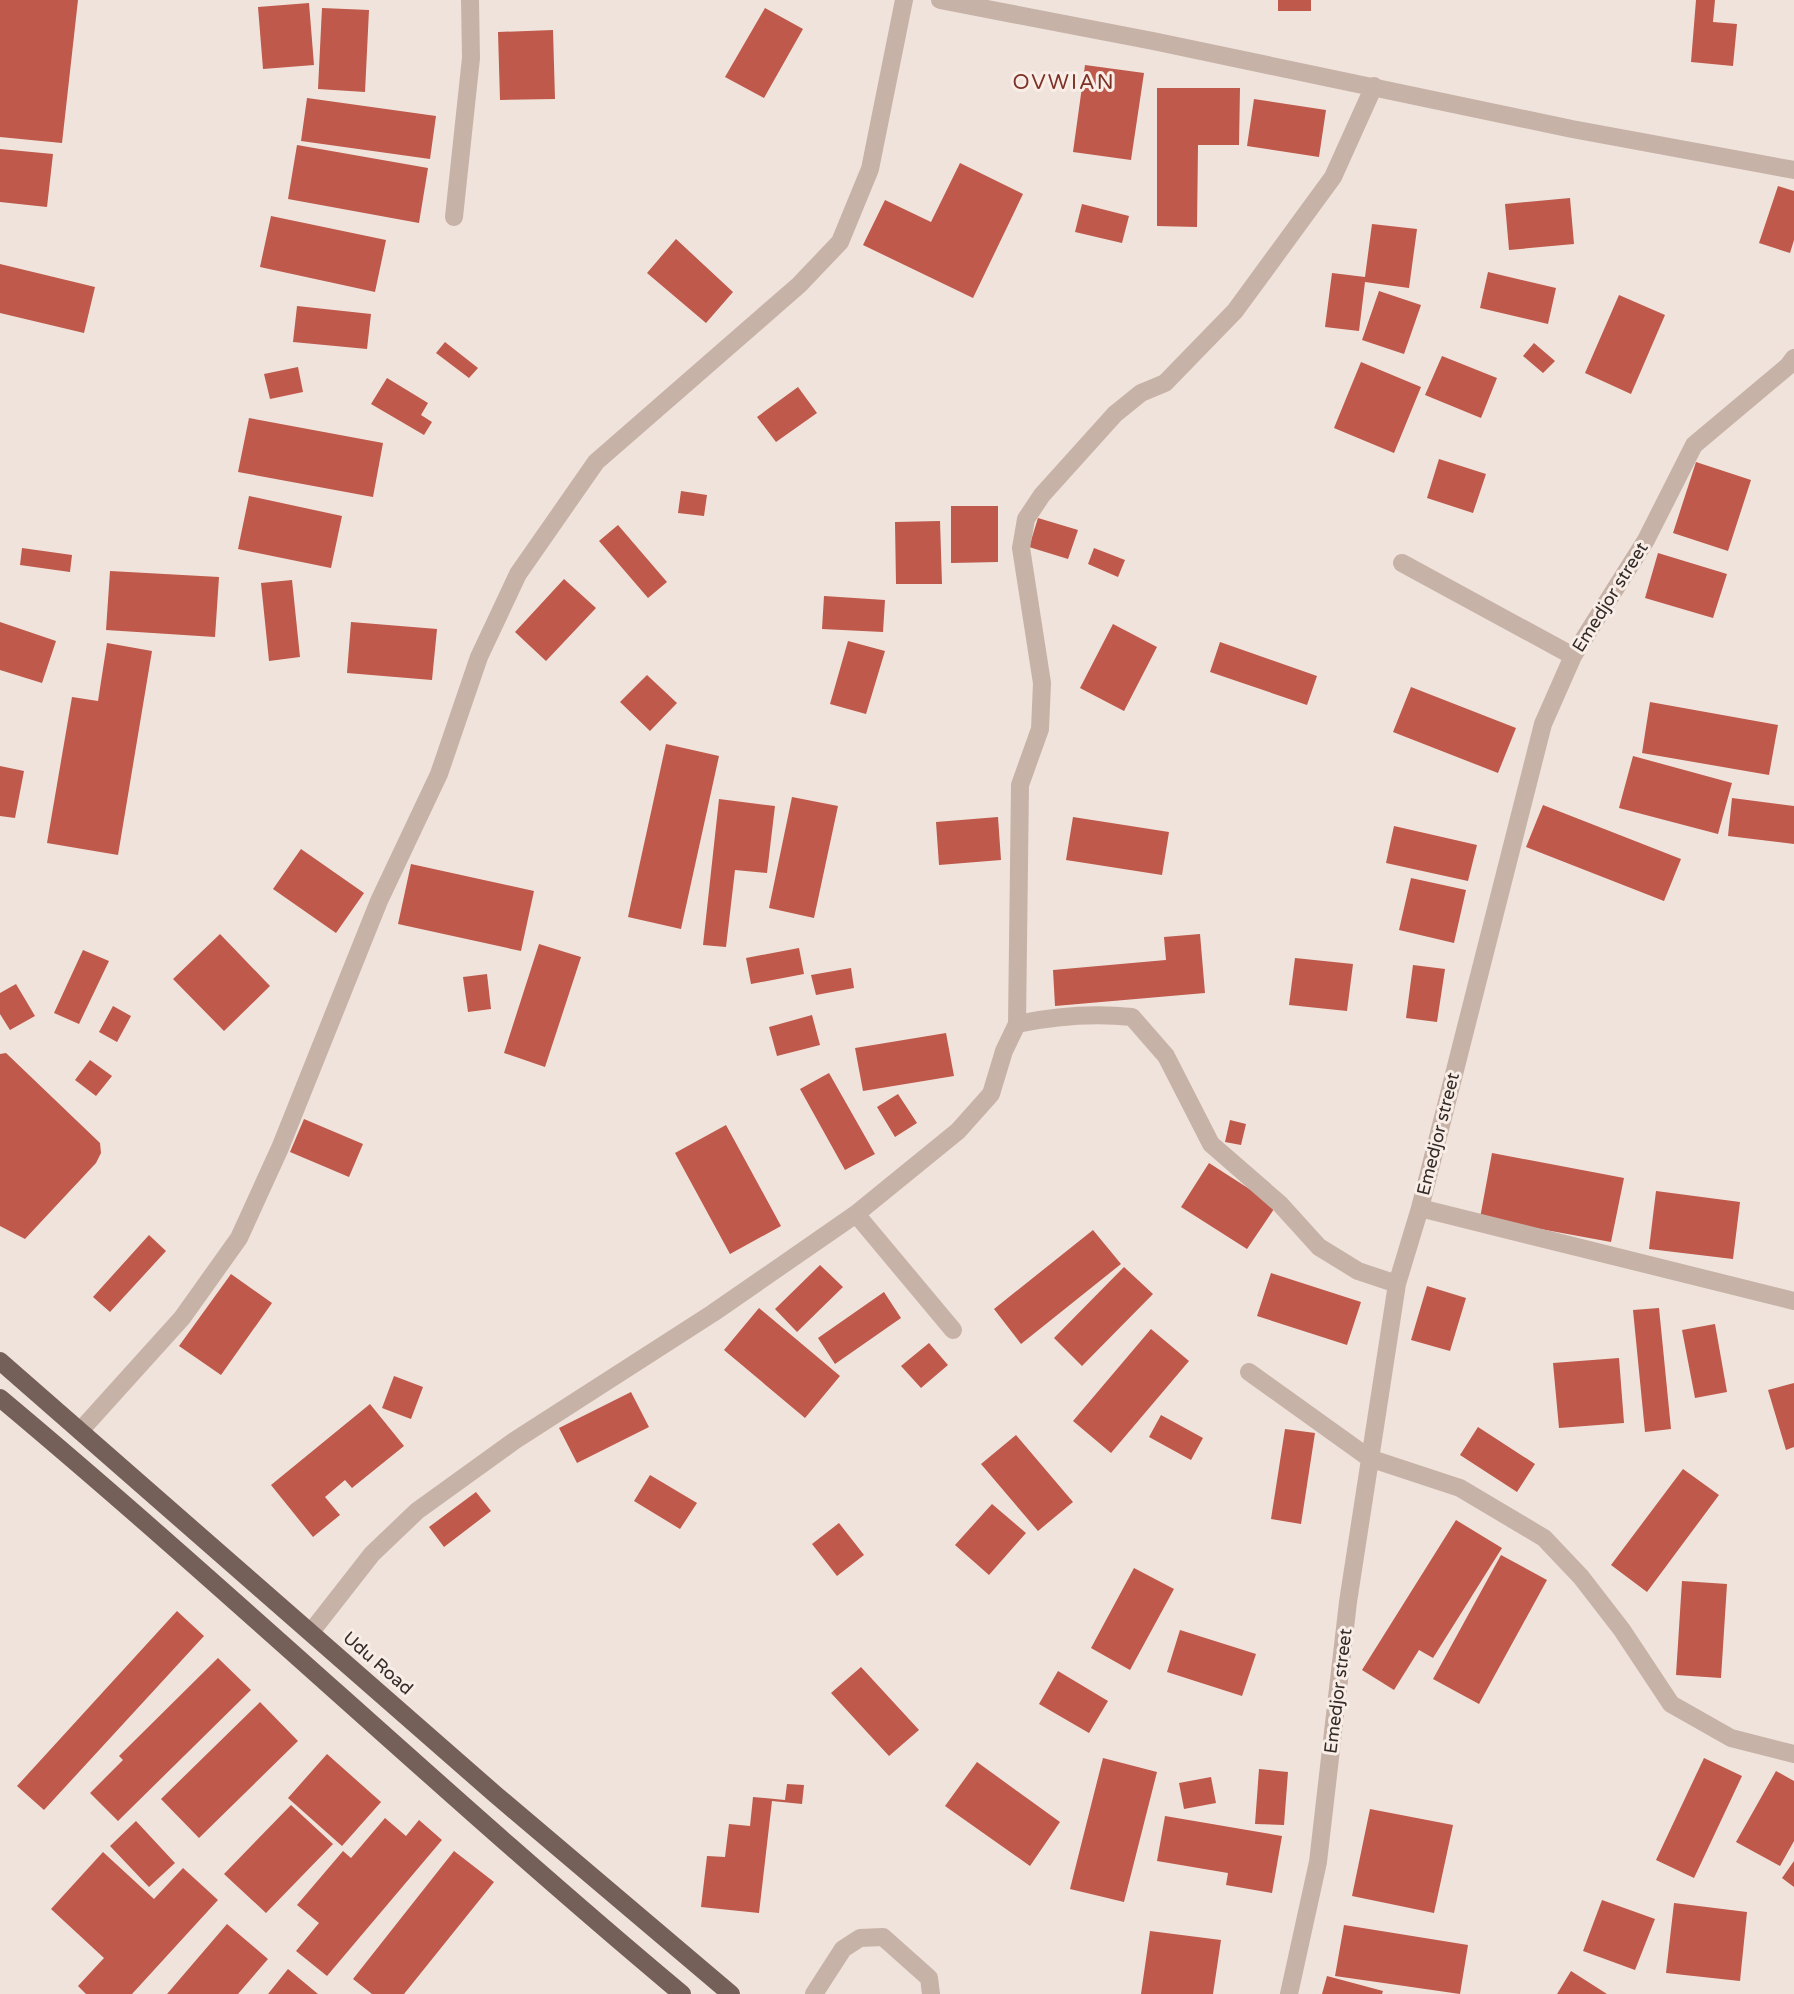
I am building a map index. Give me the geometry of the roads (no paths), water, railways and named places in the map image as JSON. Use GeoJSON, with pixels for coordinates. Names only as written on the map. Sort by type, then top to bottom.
{"type":"FeatureCollection","features":[{"type":"Feature","properties":{"kind":"main road","name":"Udu Road"},"geometry":{"type":"LineString","coordinates":[[0,1361],[496,1795],[731,1994]]}},
{"type":"Feature","properties":{"kind":"main road"},"geometry":{"type":"LineString","coordinates":[[0,1398],[317,1672],[470,1812],[682,1994]]}},
{"type":"Feature","properties":{"kind":"street"},"geometry":{"type":"LineString","coordinates":[[453,217],[471,58],[470,0]]}},
{"type":"Feature","properties":{"kind":"street"},"geometry":{"type":"LineString","coordinates":[[80,1430],[182,1318],[239,1238],[280,1148],[379,901],[439,774],[479,657],[519,574],[596,462],[799,285],[841,242],[870,169],[904,0]]}},
{"type":"Feature","properties":{"kind":"street"},"geometry":{"type":"LineString","coordinates":[[940,0],[1374,86],[1572,129],[1794,170]]}},
{"type":"Feature","properties":{"kind":"street"},"geometry":{"type":"LineString","coordinates":[[311,1632],[372,1554],[418,1511],[514,1441],[713,1312],[856,1214],[958,1131],[991,1094],[1004,1051],[1017,1024],[1020,785],[1040,729],[1042,683],[1021,548],[1026,519],[1042,495],[1115,414],[1141,394],[1165,383],[1235,311],[1333,177],[1374,86]]}},
{"type":"Feature","properties":{"kind":"street","name":"Emedjor street"},"geometry":{"type":"LineString","coordinates":[[1289,1994],[1318,1862],[1348,1602],[1397,1284],[1420,1208],[1543,724],[1573,656],[1646,540],[1695,445],[1794,358]]}},
{"type":"Feature","properties":{"kind":"street"},"geometry":{"type":"LineString","coordinates":[[1402,563],[1573,656]]}},
{"type":"Feature","properties":{"kind":"street"},"geometry":{"type":"LineString","coordinates":[[1017,1024],[1053,1017],[1106,1014],[1132,1017],[1166,1056],[1211,1144],[1280,1204],[1319,1247],[1358,1271],[1397,1284]]}},
{"type":"Feature","properties":{"kind":"street"},"geometry":{"type":"LineString","coordinates":[[1420,1208],[1794,1301]]}},
{"type":"Feature","properties":{"kind":"street"},"geometry":{"type":"LineString","coordinates":[[856,1214],[953,1330]]}},
{"type":"Feature","properties":{"kind":"street"},"geometry":{"type":"LineString","coordinates":[[1249,1372],[1369,1458],[1460,1488],[1545,1538],[1581,1577],[1622,1630],[1671,1704],[1731,1738],[1794,1754]]}},
{"type":"Feature","properties":{"kind":"street"},"geometry":{"type":"LineString","coordinates":[[814,1994],[843,1949],[860,1938],[883,1937],[929,1978],[931,1994]]}},
{"type":"Feature","properties":{"kind":"district","name":"OVWIAN"},"geometry":{"type":"Point","coordinates":[1064,82]}}]}
